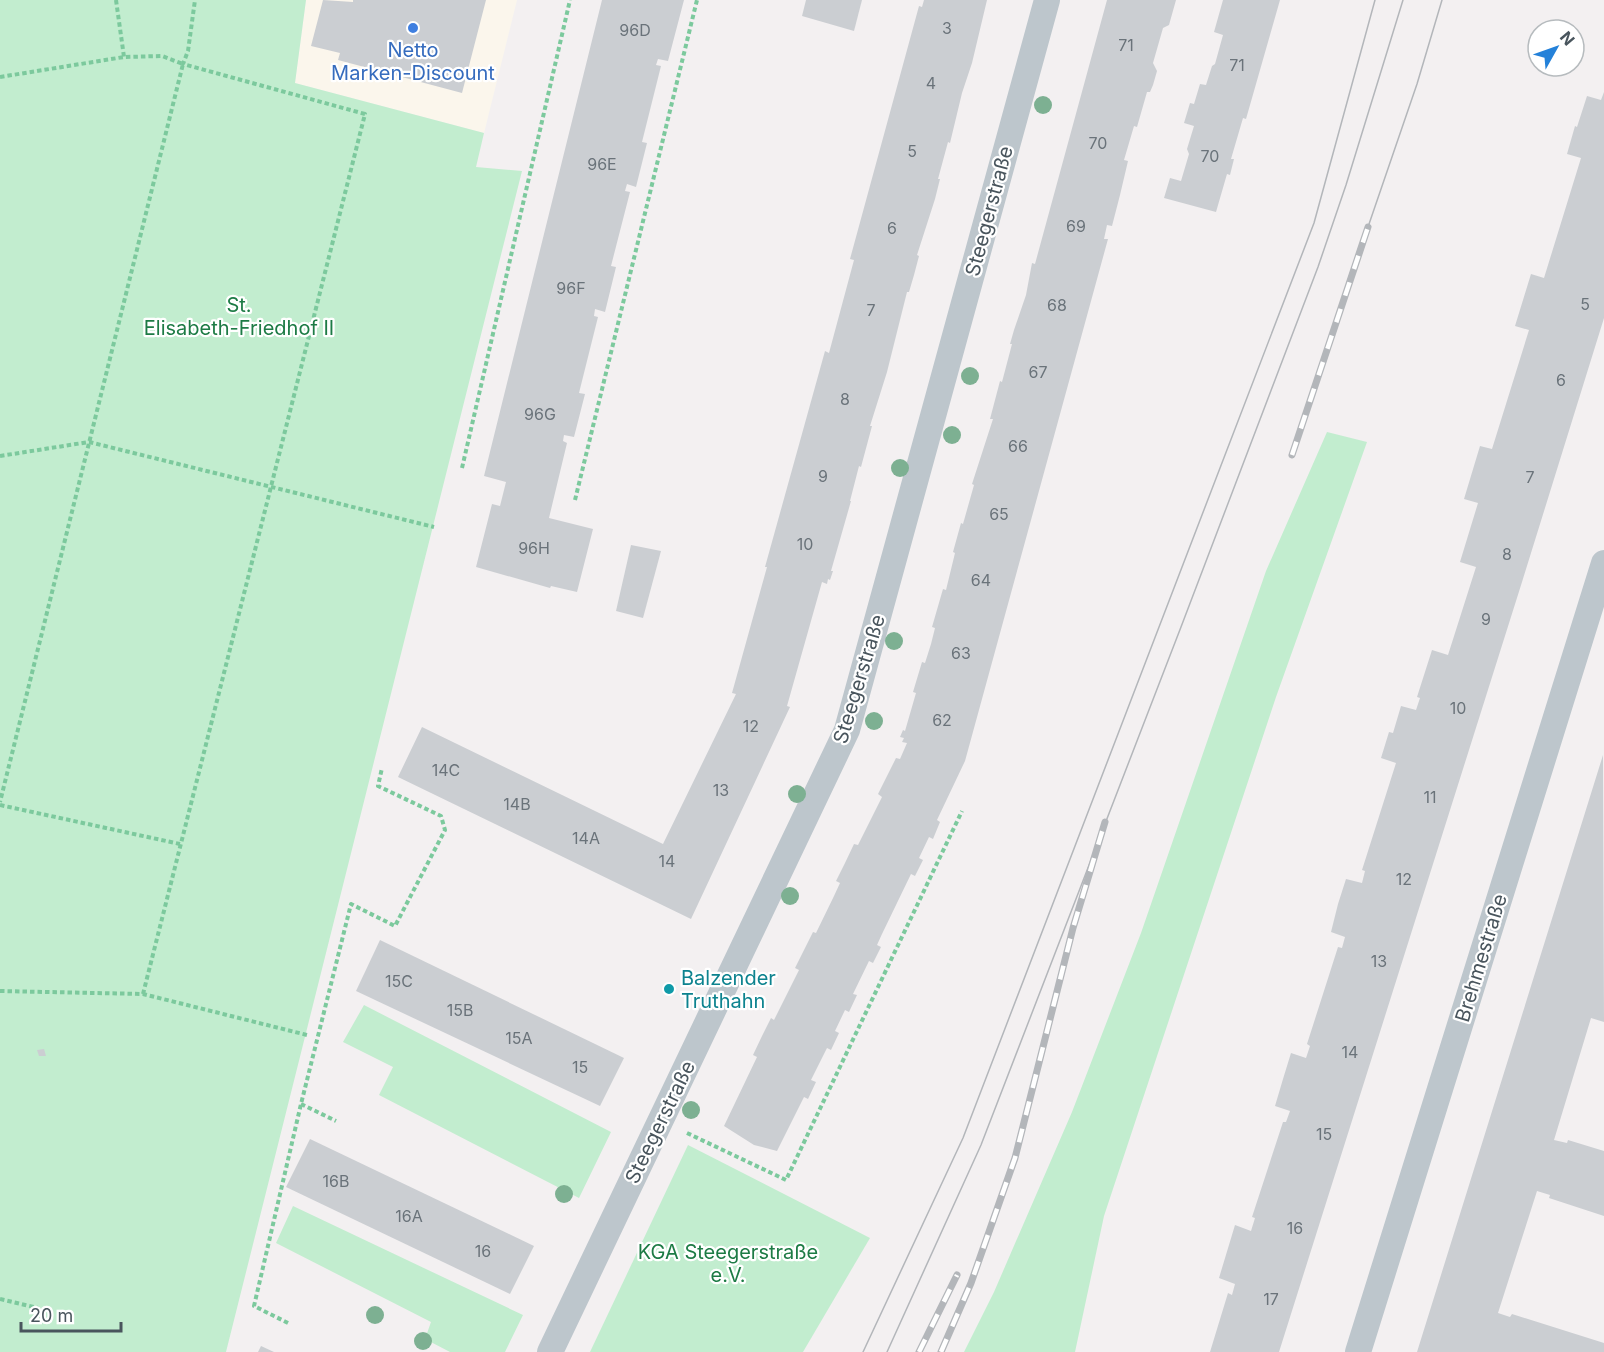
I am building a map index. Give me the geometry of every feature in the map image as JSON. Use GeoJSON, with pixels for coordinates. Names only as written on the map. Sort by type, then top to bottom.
{"type":"FeatureCollection","features":[{"type":"Feature","properties":{"kind":"street","name":"Steegerstraße"},"geometry":{"type":"LineString","coordinates":[[550,1352],[847,730],[1047,0]]}},
{"type":"Feature","properties":{"kind":"street","name":"Brehmestraße"},"geometry":{"type":"LineString","coordinates":[[1358,1352],[1604,563]]}},
{"type":"Feature","properties":{"kind":"path"},"geometry":{"type":"LineString","coordinates":[[116,0],[124,57]]}},
{"type":"Feature","properties":{"kind":"path"},"geometry":{"type":"LineString","coordinates":[[180,844],[0,804],[188,51],[195,0]]}},
{"type":"Feature","properties":{"kind":"path"},"geometry":{"type":"LineString","coordinates":[[462,468],[570,0]]}},
{"type":"Feature","properties":{"kind":"path"},"geometry":{"type":"LineString","coordinates":[[575,500],[697,0]]}},
{"type":"Feature","properties":{"kind":"path"},"geometry":{"type":"LineString","coordinates":[[0,77],[124,57],[162,56],[183,64],[364,114],[143,994]]}},
{"type":"Feature","properties":{"kind":"path"},"geometry":{"type":"LineString","coordinates":[[0,456],[89,442],[434,527]]}},
{"type":"Feature","properties":{"kind":"path"},"geometry":{"type":"LineString","coordinates":[[288,1323],[254,1306],[351,904],[395,926],[445,830],[441,816],[378,786],[381,768]]}},
{"type":"Feature","properties":{"kind":"path"},"geometry":{"type":"LineString","coordinates":[[686,1133],[786,1180],[962,811]]}},
{"type":"Feature","properties":{"kind":"path"},"geometry":{"type":"LineString","coordinates":[[0,991],[143,994],[307,1035]]}},
{"type":"Feature","properties":{"kind":"path"},"geometry":{"type":"LineString","coordinates":[[301,1104],[336,1121]]}},
{"type":"Feature","properties":{"kind":"path"},"geometry":{"type":"LineString","coordinates":[[0,1299],[38,1308]]}},
{"type":"Feature","properties":{"kind":"shaded area"},"geometry":{"type":"Polygon","coordinates":[[[306,0],[517,0],[484,133],[295,83],[306,0]]]}},
{"type":"Feature","properties":{"kind":"green space","name":"St. Elisabeth-Friedhof II"},"geometry":{"type":"Polygon","coordinates":[[[0,0],[306,0],[295,83],[484,133],[476,167],[522,171],[226,1352],[0,1352],[0,0]]]}},
{"type":"Feature","properties":{"kind":"green space"},"geometry":{"type":"Polygon","coordinates":[[[1327,432],[1367,442],[1276,697],[1104,1216],[1075,1352],[964,1352],[994,1292],[1072,1112],[1141,933],[1266,571],[1327,432]]]}},
{"type":"Feature","properties":{"kind":"green space"},"geometry":{"type":"Polygon","coordinates":[[[364,1005],[611,1132],[579,1198],[379,1095],[393,1067],[343,1042],[364,1005]]]}},
{"type":"Feature","properties":{"kind":"green space","name":"KGA Steegerstraße e.V."},"geometry":{"type":"Polygon","coordinates":[[[688,1145],[870,1238],[803,1352],[590,1352],[688,1145]]]}},
{"type":"Feature","properties":{"kind":"green space"},"geometry":{"type":"Polygon","coordinates":[[[293,1206],[523,1315],[505,1352],[450,1352],[425,1339],[431,1322],[276,1243],[293,1206]]]}},
{"type":"Feature","properties":{"kind":"building","name":"Netto Marken-Discount"},"geometry":{"type":"Polygon","coordinates":[[[323,0],[353,2],[353,0],[486,0],[462,93],[338,60],[340,53],[311,46],[323,0]]]}},
{"type":"Feature","properties":{"kind":"building"},"geometry":{"type":"Polygon","coordinates":[[[602,0],[684,0],[668,61],[658,59],[656,65],[661,66],[642,142],[647,143],[636,187],[627,184],[625,191],[630,192],[611,266],[616,267],[605,312],[595,309],[594,316],[598,317],[579,393],[585,394],[574,437],[564,435],[563,441],[567,443],[549,518],[593,529],[577,592],[551,586],[550,588],[476,567],[492,504],[500,506],[506,482],[484,476],[602,0]]]}},
{"type":"Feature","properties":{"kind":"building"},"geometry":{"type":"Polygon","coordinates":[[[806,0],[862,0],[854,31],[802,16],[806,0]]]}},
{"type":"Feature","properties":{"kind":"building"},"geometry":{"type":"Polygon","coordinates":[[[924,0],[987,0],[972,63],[938,179],[940,179],[935,199],[917,255],[919,256],[914,275],[909,292],[907,292],[887,372],[870,426],[872,426],[861,467],[859,466],[831,571],[833,571],[827,584],[822,582],[787,706],[790,707],[691,919],[398,777],[422,727],[663,844],[736,694],[732,693],[767,567],[765,567],[825,351],[829,353],[854,260],[850,259],[919,6],[922,7],[924,0]]]}},
{"type":"Feature","properties":{"kind":"building"},"geometry":{"type":"Polygon","coordinates":[[[1107,0],[1176,0],[1169,25],[1163,28],[1153,63],[1157,71],[1153,85],[1150,92],[1147,92],[1124,160],[1128,161],[1112,226],[1107,225],[1104,239],[1108,239],[965,761],[937,820],[940,822],[933,839],[929,837],[919,858],[923,860],[915,876],[911,874],[877,945],[881,947],[873,963],[869,961],[853,994],[857,995],[849,1012],[845,1010],[835,1031],[839,1033],[831,1050],[827,1048],[811,1080],[816,1082],[808,1099],[804,1097],[777,1151],[754,1145],[724,1126],[757,1057],[753,1055],[762,1036],[771,1018],[774,1020],[799,970],[795,968],[813,932],[816,933],[840,883],[836,881],[854,844],[858,845],[882,797],[878,794],[896,758],[900,759],[907,743],[902,742],[904,738],[900,737],[903,730],[905,731],[922,662],[925,663],[931,644],[935,628],[932,627],[943,589],[946,590],[955,553],[953,552],[993,419],[990,419],[1026,295],[1032,263],[1035,264],[1107,0]]]}},
{"type":"Feature","properties":{"kind":"building"},"geometry":{"type":"Polygon","coordinates":[[[1223,0],[1280,0],[1246,119],[1243,118],[1231,159],[1234,159],[1230,175],[1227,174],[1216,212],[1164,198],[1170,178],[1181,181],[1194,126],[1184,123],[1190,103],[1194,104],[1200,84],[1206,85],[1212,66],[1215,64],[1223,35],[1214,32],[1223,0]]]}},
{"type":"Feature","properties":{"kind":"building"},"geometry":{"type":"Polygon","coordinates":[[[1604,92],[1604,318],[1522,582],[1279,1352],[1210,1352],[1228,1293],[1232,1295],[1235,1284],[1219,1278],[1235,1225],[1251,1231],[1255,1218],[1252,1217],[1283,1122],[1286,1122],[1290,1111],[1275,1106],[1291,1053],[1306,1058],[1310,1046],[1307,1044],[1338,947],[1342,948],[1345,937],[1331,932],[1346,879],[1362,883],[1365,871],[1362,870],[1396,763],[1381,758],[1389,732],[1393,733],[1401,706],[1416,710],[1420,698],[1417,697],[1432,650],[1448,655],[1476,567],[1460,562],[1478,503],[1464,499],[1480,446],[1492,449],[1529,330],[1515,326],[1531,274],[1544,278],[1581,158],[1567,154],[1575,126],[1577,127],[1587,96],[1601,100],[1604,92]]]}},
{"type":"Feature","properties":{"kind":"building"},"geometry":{"type":"Polygon","coordinates":[[[631,545],[661,551],[643,618],[616,611],[631,545]]]}},
{"type":"Feature","properties":{"kind":"building"},"geometry":{"type":"Polygon","coordinates":[[[1603,755],[1604,1022],[1591,1018],[1554,1140],[1567,1143],[1568,1140],[1604,1151],[1604,1216],[1549,1198],[1550,1195],[1537,1191],[1498,1313],[1510,1317],[1512,1314],[1604,1343],[1604,1352],[1417,1352],[1603,755]]]}},
{"type":"Feature","properties":{"kind":"building"},"geometry":{"type":"Polygon","coordinates":[[[380,940],[624,1058],[600,1106],[356,991],[380,940]]]}},
{"type":"Feature","properties":{"kind":"building"},"geometry":{"type":"Polygon","coordinates":[[[44,1049],[46,1056],[39,1056],[37,1050],[44,1049]]]}},
{"type":"Feature","properties":{"kind":"building"},"geometry":{"type":"Polygon","coordinates":[[[310,1139],[534,1246],[510,1294],[286,1187],[310,1139]]]}},
{"type":"Feature","properties":{"kind":"building"},"geometry":{"type":"Polygon","coordinates":[[[261,1346],[274,1352],[258,1352],[261,1346]]]}},
{"type":"Feature","properties":{"kind":"tram line"},"geometry":{"type":"LineString","coordinates":[[863,1352],[963,1138],[1314,223],[1375,0]]}},
{"type":"Feature","properties":{"kind":"tram line"},"geometry":{"type":"LineString","coordinates":[[887,1352],[981,1145],[1181,627],[1318,267],[1346,185],[1403,0]]}},
{"type":"Feature","properties":{"kind":"tram line"},"geometry":{"type":"LineString","coordinates":[[1368,227],[1417,84],[1442,0]]}},
{"type":"Feature","properties":{"kind":"railway"},"geometry":{"type":"LineString","coordinates":[[1292,455],[1368,227]]}},
{"type":"Feature","properties":{"kind":"railway"},"geometry":{"type":"LineString","coordinates":[[941,1352],[971,1283],[1015,1158],[1073,928],[1105,822]]}},
{"type":"Feature","properties":{"kind":"railway"},"geometry":{"type":"LineString","coordinates":[[919,1352],[957,1275]]}},
{"type":"Feature","properties":{"kind":"place","name":"Netto Marken-Discount"},"geometry":{"type":"Point","coordinates":[413,28]}},
{"type":"Feature","properties":{"kind":"place","name":"Balzender Truthahn"},"geometry":{"type":"Point","coordinates":[669,989]}}]}
